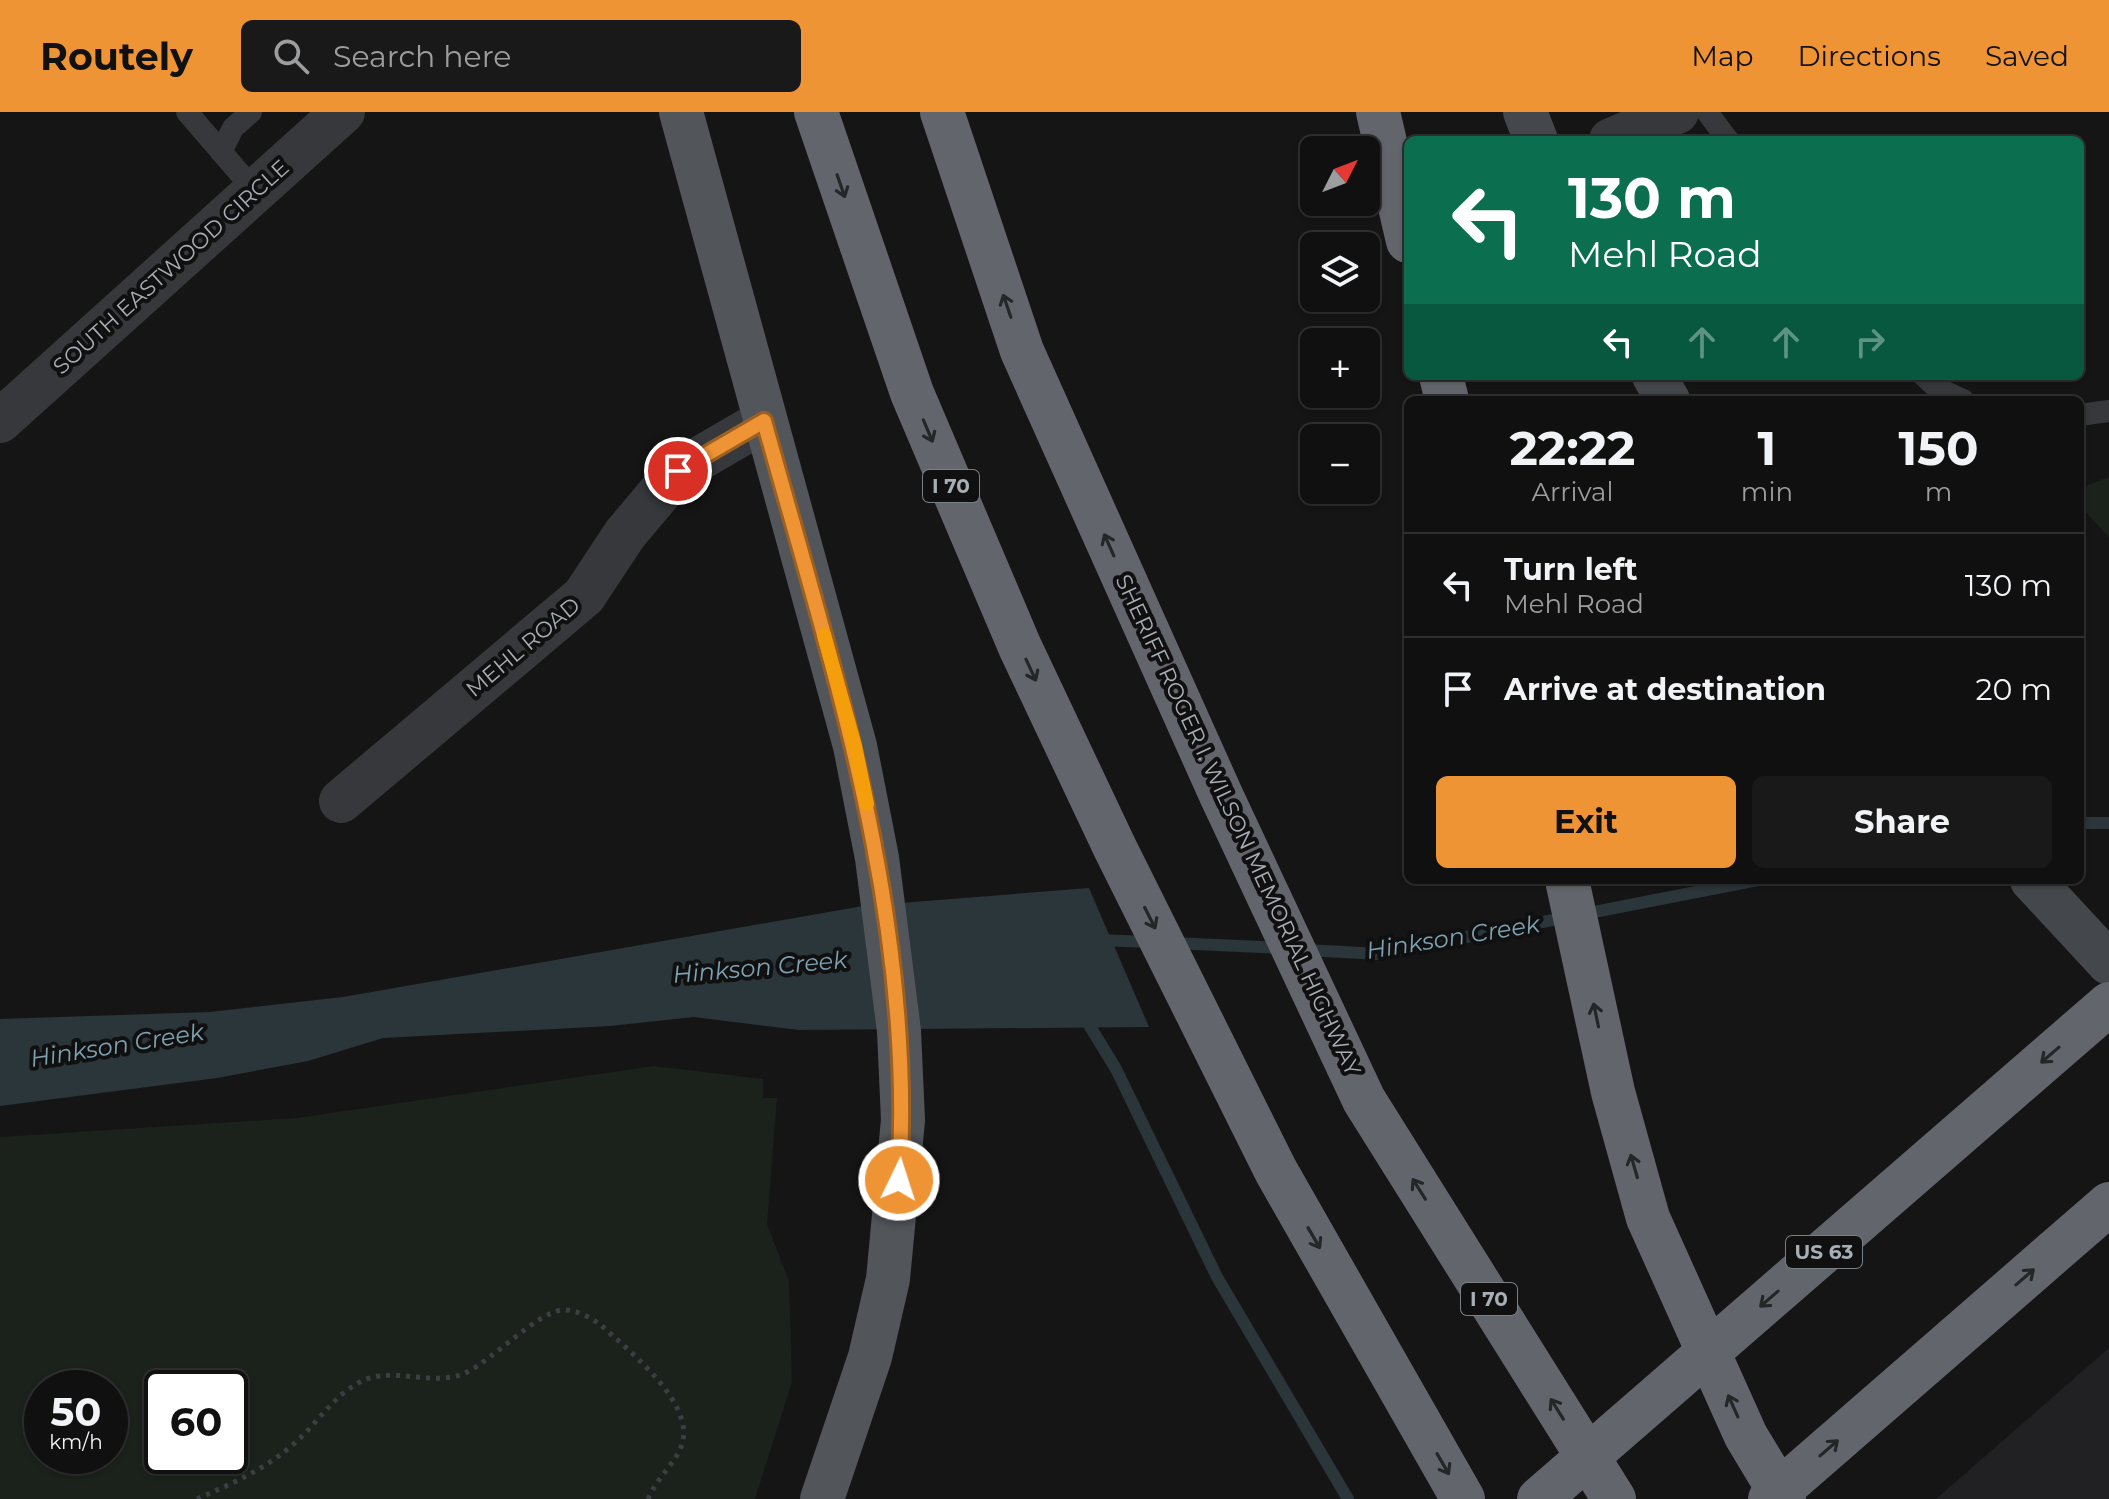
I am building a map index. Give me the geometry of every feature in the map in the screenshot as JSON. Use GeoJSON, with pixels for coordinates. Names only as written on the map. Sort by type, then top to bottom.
{"type":"FeatureCollection","features":[{"type":"Feature","properties":{"kind":"highway","name":"I 70"},"geometry":{"type":"LineString","coordinates":[[816,112],[912,393],[1020,647],[1115,848],[1276,1171],[1463,1499]]}},
{"type":"Feature","properties":{"kind":"highway","name":"SHERIFF ROGER I. WILSON MEMORIAL HIGHWAY"},"geometry":{"type":"LineString","coordinates":[[942,112],[1022,351],[1221,795],[1364,1100],[1614,1499]]}},
{"type":"Feature","properties":{"kind":"highway"},"geometry":{"type":"LineString","coordinates":[[1378,112],[1404,224]]}},
{"type":"Feature","properties":{"kind":"highway"},"geometry":{"type":"LineString","coordinates":[[1568,884],[1613,1092],[1648,1218],[1746,1436],[1784,1499]]}},
{"type":"Feature","properties":{"kind":"highway","name":"US 63"},"geometry":{"type":"LineString","coordinates":[[1539,1499],[2109,1004]]}},
{"type":"Feature","properties":{"kind":"highway"},"geometry":{"type":"LineString","coordinates":[[1770,1499],[2109,1204]]}},
{"type":"Feature","properties":{"kind":"main road"},"geometry":{"type":"LineString","coordinates":[[681,112],[855,746],[877,858],[891,955],[903,1120],[888,1279],[870,1357],[822,1499]]}},
{"type":"Feature","properties":{"kind":"street"},"geometry":{"type":"LineString","coordinates":[[1525,112],[1534,136]]}},
{"type":"Feature","properties":{"kind":"street"},"geometry":{"type":"LineString","coordinates":[[1620,136],[1677,112]]}},
{"type":"Feature","properties":{"kind":"street","name":"SOUTH EASTWOOD CIRCLE"},"geometry":{"type":"LineString","coordinates":[[0,421],[255,191],[328,116]]}},
{"type":"Feature","properties":{"kind":"street","name":"MEHL ROAD"},"geometry":{"type":"LineString","coordinates":[[341,801],[584,596],[625,534],[678,471],[764,421]]}},
{"type":"Feature","properties":{"kind":"street"},"geometry":{"type":"LineString","coordinates":[[2036,884],[2109,963]]}},
{"type":"Feature","properties":{"kind":"lane"},"geometry":{"type":"LineString","coordinates":[[187,112],[255,191]]}},
{"type":"Feature","properties":{"kind":"lane"},"geometry":{"type":"LineString","coordinates":[[221,152],[233,128],[251,112]]}},
{"type":"Feature","properties":{"kind":"lane"},"geometry":{"type":"LineString","coordinates":[[1707,112],[1725,136]]}},
{"type":"Feature","properties":{"kind":"lane"},"geometry":{"type":"LineString","coordinates":[[1928,380],[1954,396]]}},
{"type":"Feature","properties":{"kind":"lane"},"geometry":{"type":"LineString","coordinates":[[2084,414],[2109,411]]}},
{"type":"Feature","properties":{"kind":"path"},"geometry":{"type":"LineString","coordinates":[[197,1499],[258,1472],[296,1442],[342,1392],[362,1380],[391,1375],[445,1379],[464,1374],[490,1359],[539,1320],[562,1310],[589,1317],[601,1325],[665,1388],[681,1410],[686,1428],[681,1450],[655,1482],[648,1499]]}},
{"type":"Feature","properties":{"kind":"shaded area"},"geometry":{"type":"Polygon","coordinates":[[[2109,477],[2109,537],[2084,510],[2084,486],[2109,477]]]}},
{"type":"Feature","properties":{"kind":"shaded area"},"geometry":{"type":"Polygon","coordinates":[[[654,1066],[763,1079],[763,1098],[777,1098],[767,1224],[789,1281],[792,1382],[755,1499],[0,1499],[0,1137],[296,1118],[654,1066]]]}},
{"type":"Feature","properties":{"kind":"shaded area"},"geometry":{"type":"Polygon","coordinates":[[[2109,1348],[2109,1499],[1936,1499],[2109,1348]]]}},
{"type":"Feature","properties":{"kind":"water"},"geometry":{"type":"Polygon","coordinates":[[[1089,888],[1149,1027],[799,1030],[694,1017],[610,1026],[383,1038],[308,1061],[217,1078],[0,1106],[0,1019],[210,1012],[343,997],[863,906],[1089,888]]]}},
{"type":"Feature","properties":{"kind":"waterway","name":"Hinkson Creek"},"geometry":{"type":"LineString","coordinates":[[2084,823],[2109,823]]}},
{"type":"Feature","properties":{"kind":"waterway","name":"Hinkson Creek"},"geometry":{"type":"LineString","coordinates":[[1305,950],[1379,954],[1738,884]]}},
{"type":"Feature","properties":{"kind":"waterway","name":"Hinkson Creek"},"geometry":{"type":"LineString","coordinates":[[1097,940],[1151,942]]}},
{"type":"Feature","properties":{"kind":"waterway","name":"Hinkson Creek"},"geometry":{"type":"LineString","coordinates":[[1173,943],[1282,948]]}},
{"type":"Feature","properties":{"kind":"waterway"},"geometry":{"type":"LineString","coordinates":[[1083,1015],[1116,1069],[1217,1277],[1348,1499]]}},
{"type":"Feature","properties":{"kind":"slow traffic"},"geometry":{"type":"LineString","coordinates":[[824,635],[855,746],[867,804]]}},
{"type":"Feature","properties":{"kind":"route"},"geometry":{"type":"LineString","coordinates":[[678,471],[764,421],[855,746],[877,858],[899,1031],[903,1120],[899,1180]]}}]}
